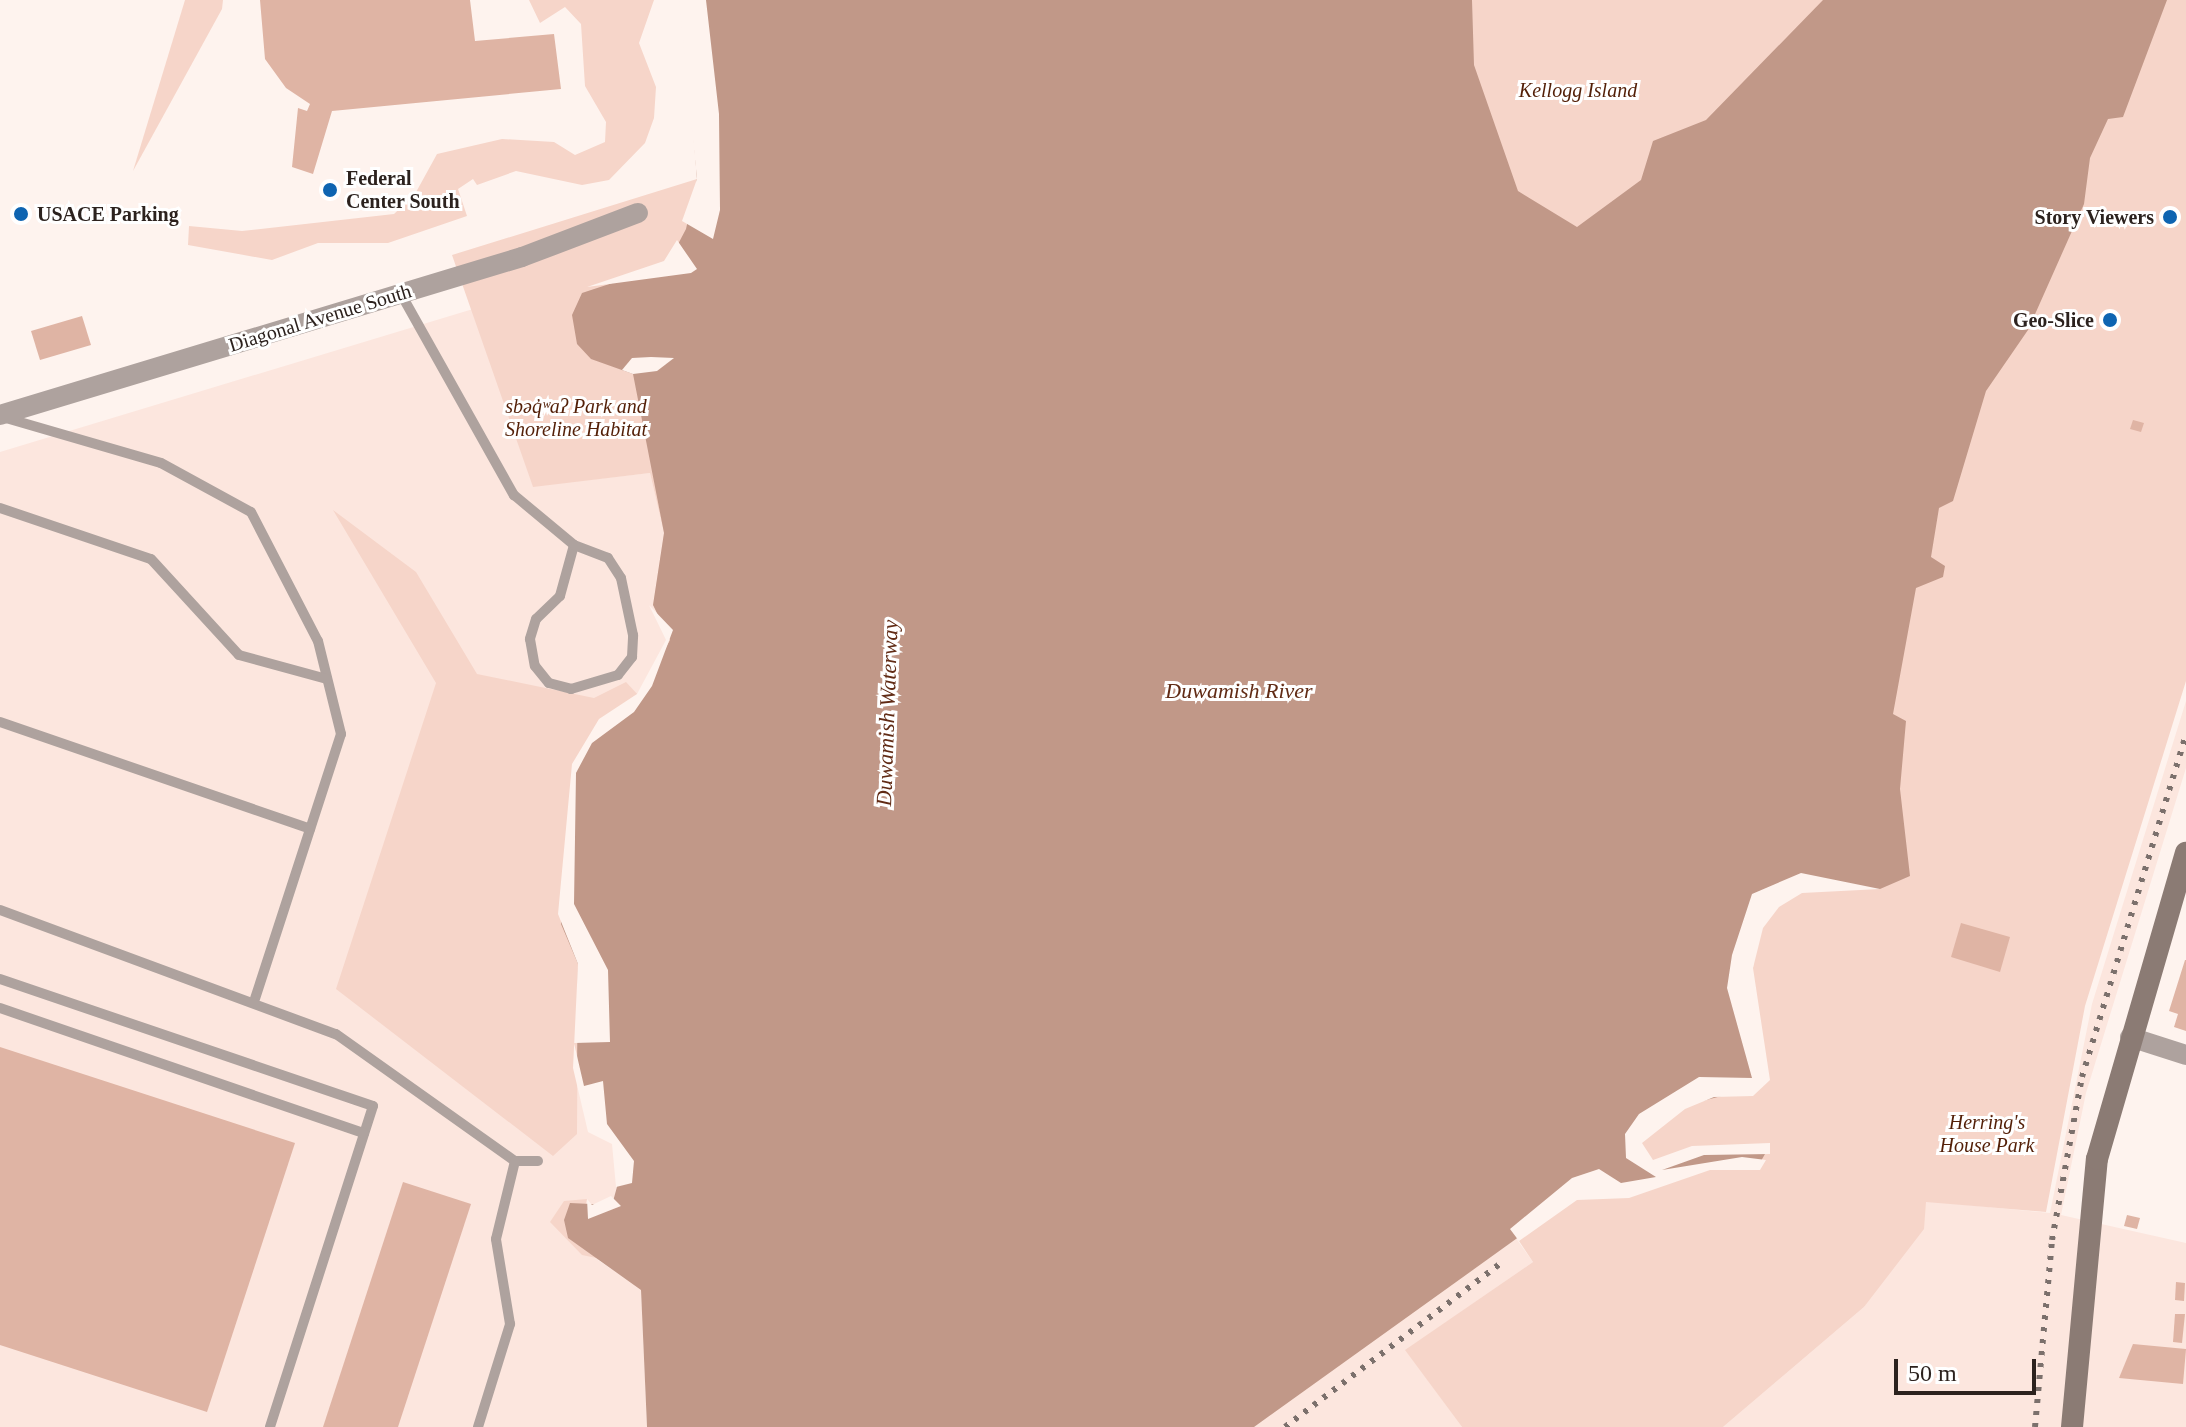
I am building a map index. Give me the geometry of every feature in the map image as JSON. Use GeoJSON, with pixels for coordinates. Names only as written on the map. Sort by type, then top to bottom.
{"type":"FeatureCollection","features":[{"type":"Feature","properties":{"kind":"main road"},"geometry":{"type":"LineString","coordinates":[[2072,1427],[2097,1159],[2186,853]]}},
{"type":"Feature","properties":{"kind":"street","name":"Diagonal Avenue South"},"geometry":{"type":"LineString","coordinates":[[0,416],[401,294],[638,213]]}},
{"type":"Feature","properties":{"kind":"street"},"geometry":{"type":"LineString","coordinates":[[2130,1037],[2186,1055]]}},
{"type":"Feature","properties":{"kind":"lane"},"geometry":{"type":"LineString","coordinates":[[401,294],[514,495],[574,545],[615,568],[633,635],[632,657],[618,675],[571,689],[549,683],[535,666],[530,639],[536,619],[560,596],[574,545]]}},
{"type":"Feature","properties":{"kind":"lane"},"geometry":{"type":"LineString","coordinates":[[0,416],[161,463],[251,512],[318,641],[341,734],[255,998]]}},
{"type":"Feature","properties":{"kind":"lane"},"geometry":{"type":"LineString","coordinates":[[0,508],[151,559],[239,655],[327,679]]}},
{"type":"Feature","properties":{"kind":"lane"},"geometry":{"type":"LineString","coordinates":[[0,722],[310,829]]}},
{"type":"Feature","properties":{"kind":"lane"},"geometry":{"type":"LineString","coordinates":[[0,910],[255,998],[336,1034],[515,1161],[538,1161]]}},
{"type":"Feature","properties":{"kind":"lane"},"geometry":{"type":"LineString","coordinates":[[0,979],[373,1106],[270,1427]]}},
{"type":"Feature","properties":{"kind":"lane"},"geometry":{"type":"LineString","coordinates":[[0,1008],[364,1133]]}},
{"type":"Feature","properties":{"kind":"lane"},"geometry":{"type":"LineString","coordinates":[[478,1427],[510,1324],[496,1239],[515,1161]]}},
{"type":"Feature","properties":{"kind":"shaded area"},"geometry":{"type":"Polygon","coordinates":[[[473,309],[533,486],[650,473],[664,533],[653,605],[670,640],[615,1141],[618,1183],[598,1260],[641,1289],[647,1427],[0,1427],[0,452],[473,309]]]}},
{"type":"Feature","properties":{"kind":"shaded area"},"geometry":{"type":"Polygon","coordinates":[[[2186,701],[2186,768],[2086,1093],[2061,1215],[2186,1243],[2186,1427],[1723,1427],[1864,1307],[1926,1201],[2050,1213],[2092,1004],[2186,701]]]}},
{"type":"Feature","properties":{"kind":"shaded area"},"geometry":{"type":"Polygon","coordinates":[[[1503,1220],[1533,1262],[1406,1350],[1462,1427],[1203,1427],[1503,1220]]]}},
{"type":"Feature","properties":{"kind":"green space"},"geometry":{"type":"Polygon","coordinates":[[[185,0],[223,0],[222,9],[133,171],[185,0]]]}},
{"type":"Feature","properties":{"kind":"green space"},"geometry":{"type":"Polygon","coordinates":[[[529,0],[654,0],[639,43],[656,87],[654,118],[645,143],[609,180],[582,185],[516,171],[477,185],[473,179],[458,189],[467,216],[388,243],[318,243],[272,260],[188,245],[189,226],[242,231],[394,214],[415,194],[437,154],[502,139],[554,142],[575,155],[605,142],[606,122],[585,86],[581,24],[565,7],[540,23],[529,0]]]}},
{"type":"Feature","properties":{"kind":"green space","name":"Kellogg Island"},"geometry":{"type":"Polygon","coordinates":[[[1378,0],[1994,0],[1324,690],[1378,0]]]}},
{"type":"Feature","properties":{"kind":"green space","name":"Herring's House Park"},"geometry":{"type":"Polygon","coordinates":[[[2049,0],[2186,0],[2186,681],[2085,1006],[2046,1212],[1926,1202],[1924,1229],[1864,1307],[1723,1427],[1462,1427],[1405,1350],[1533,1262],[1517,1238],[1559,1206],[1657,1163],[1644,1159],[1638,1141],[1748,1001],[1759,927],[1776,904],[1827,877],[2049,0]]]}},
{"type":"Feature","properties":{"kind":"green space","name":"sbəq̓ʷaʔ Park and Shoreline Habitat"},"geometry":{"type":"Polygon","coordinates":[[[684,27],[763,529],[634,712],[673,630],[653,605],[664,533],[650,473],[533,487],[452,255],[697,179],[684,27]]]}},
{"type":"Feature","properties":{"kind":"green space"},"geometry":{"type":"Polygon","coordinates":[[[333,510],[416,572],[477,674],[594,698],[626,682],[640,697],[578,964],[577,1134],[553,1156],[336,989],[436,683],[333,510]]]}},
{"type":"Feature","properties":{"kind":"green space"},"geometry":{"type":"Polygon","coordinates":[[[587,1199],[584,1210],[611,1261],[582,1255],[550,1222],[564,1201],[587,1199]]]}},
{"type":"Feature","properties":{"kind":"water","name":"Duwamish River"},"geometry":{"type":"Polygon","coordinates":[[[683,0],[1472,0],[1474,65],[1518,191],[1577,227],[1641,180],[1653,141],[1706,120],[1823,0],[2167,0],[2123,117],[2108,119],[2090,158],[2084,204],[2028,330],[1986,391],[1953,501],[1939,508],[1931,557],[1945,566],[1943,577],[1916,588],[1893,714],[1906,721],[1900,789],[1910,876],[1880,889],[1801,889],[1776,904],[1759,927],[1749,968],[1764,1085],[1683,1106],[1645,1134],[1638,1151],[1652,1164],[1693,1150],[1769,1147],[1757,1168],[1738,1164],[1576,1196],[1254,1427],[647,1427],[641,1290],[568,1238],[564,1220],[570,1203],[612,1205],[618,1183],[615,1141],[591,1130],[577,1067],[578,964],[561,924],[576,765],[603,720],[640,697],[670,640],[653,605],[664,533],[633,374],[591,359],[577,344],[572,315],[582,293],[667,265],[686,229],[697,179],[683,0]]]}},
{"type":"Feature","properties":{"kind":"pier"},"geometry":{"type":"Polygon","coordinates":[[[679,0],[706,0],[719,114],[720,210],[713,239],[682,221],[697,179],[679,0]]]}},
{"type":"Feature","properties":{"kind":"pier"},"geometry":{"type":"Polygon","coordinates":[[[677,240],[697,269],[691,273],[587,287],[664,261],[677,240]]]}},
{"type":"Feature","properties":{"kind":"pier"},"geometry":{"type":"Polygon","coordinates":[[[632,358],[674,358],[657,371],[633,374],[622,370],[632,358]]]}},
{"type":"Feature","properties":{"kind":"pier"},"geometry":{"type":"Polygon","coordinates":[[[649,605],[673,630],[652,686],[634,712],[592,743],[576,773],[574,904],[608,970],[610,1042],[574,1043],[578,964],[558,914],[572,764],[599,719],[637,694],[666,640],[649,605]]]}},
{"type":"Feature","properties":{"kind":"pier"},"geometry":{"type":"Polygon","coordinates":[[[1801,873],[1880,889],[1802,893],[1779,907],[1763,928],[1753,968],[1770,1080],[1753,1096],[1714,1097],[1685,1109],[1642,1143],[1653,1160],[1692,1146],[1770,1143],[1770,1154],[1704,1155],[1662,1170],[1742,1157],[1766,1160],[1760,1170],[1710,1170],[1629,1198],[1577,1200],[1519,1241],[1510,1229],[1572,1178],[1599,1169],[1621,1183],[1656,1177],[1626,1158],[1625,1134],[1639,1114],[1699,1077],[1752,1078],[1727,988],[1732,955],[1752,894],[1801,873]]]}},
{"type":"Feature","properties":{"kind":"pier"},"geometry":{"type":"Polygon","coordinates":[[[574,1044],[584,1086],[603,1081],[607,1124],[634,1161],[632,1183],[616,1187],[612,1144],[588,1132],[573,1068],[574,1044]]]}},
{"type":"Feature","properties":{"kind":"pier"},"geometry":{"type":"Polygon","coordinates":[[[611,1196],[621,1206],[588,1219],[587,1199],[592,1205],[611,1196]]]}},
{"type":"Feature","properties":{"kind":"building"},"geometry":{"type":"Polygon","coordinates":[[[260,0],[470,0],[475,41],[554,34],[561,89],[332,111],[313,174],[292,167],[298,108],[307,111],[310,104],[286,88],[265,59],[260,0]]]}},
{"type":"Feature","properties":{"kind":"building"},"geometry":{"type":"Polygon","coordinates":[[[82,316],[91,345],[40,360],[31,331],[82,316]]]}},
{"type":"Feature","properties":{"kind":"building"},"geometry":{"type":"Polygon","coordinates":[[[2133,420],[2144,423],[2141,432],[2130,429],[2133,420]]]}},
{"type":"Feature","properties":{"kind":"building"},"geometry":{"type":"Polygon","coordinates":[[[1961,923],[2010,937],[2000,972],[1951,957],[1961,923]]]}},
{"type":"Feature","properties":{"kind":"building"},"geometry":{"type":"Polygon","coordinates":[[[2185,960],[2186,1031],[2174,1027],[2178,1014],[2169,1011],[2185,960]]]}},
{"type":"Feature","properties":{"kind":"building"},"geometry":{"type":"Polygon","coordinates":[[[0,1047],[295,1143],[207,1412],[0,1345],[0,1047]]]}},
{"type":"Feature","properties":{"kind":"building"},"geometry":{"type":"Polygon","coordinates":[[[403,1182],[471,1204],[398,1427],[323,1427],[403,1182]]]}},
{"type":"Feature","properties":{"kind":"building"},"geometry":{"type":"Polygon","coordinates":[[[2127,1215],[2140,1218],[2137,1229],[2124,1226],[2127,1215]]]}},
{"type":"Feature","properties":{"kind":"building"},"geometry":{"type":"Polygon","coordinates":[[[2176,1282],[2185,1283],[2184,1301],[2175,1300],[2176,1282]]]}},
{"type":"Feature","properties":{"kind":"building"},"geometry":{"type":"Polygon","coordinates":[[[2175,1314],[2185,1314],[2182,1343],[2173,1342],[2175,1314]]]}},
{"type":"Feature","properties":{"kind":"building"},"geometry":{"type":"Polygon","coordinates":[[[2133,1344],[2186,1349],[2183,1384],[2119,1378],[2133,1344]]]}},
{"type":"Feature","properties":{"kind":"railway"},"geometry":{"type":"LineString","coordinates":[[2035,1427],[2052,1240],[2082,1077],[2186,734]]}},
{"type":"Feature","properties":{"kind":"railway"},"geometry":{"type":"LineString","coordinates":[[1285,1427],[1504,1261]]}},
{"type":"Feature","properties":{"kind":"place","name":"Federal Center South"},"geometry":{"type":"Point","coordinates":[330,190]}},
{"type":"Feature","properties":{"kind":"place","name":"USACE Parking"},"geometry":{"type":"Point","coordinates":[21,214]}},
{"type":"Feature","properties":{"kind":"place","name":"Story Viewers"},"geometry":{"type":"Point","coordinates":[2170,217]}},
{"type":"Feature","properties":{"kind":"place","name":"Geo-Slice"},"geometry":{"type":"Point","coordinates":[2110,320]}},
{"type":"Feature","properties":{"kind":"water label","name":"Duwamish Waterway"},"geometry":{"type":"Point","coordinates":[887,713]}}]}
